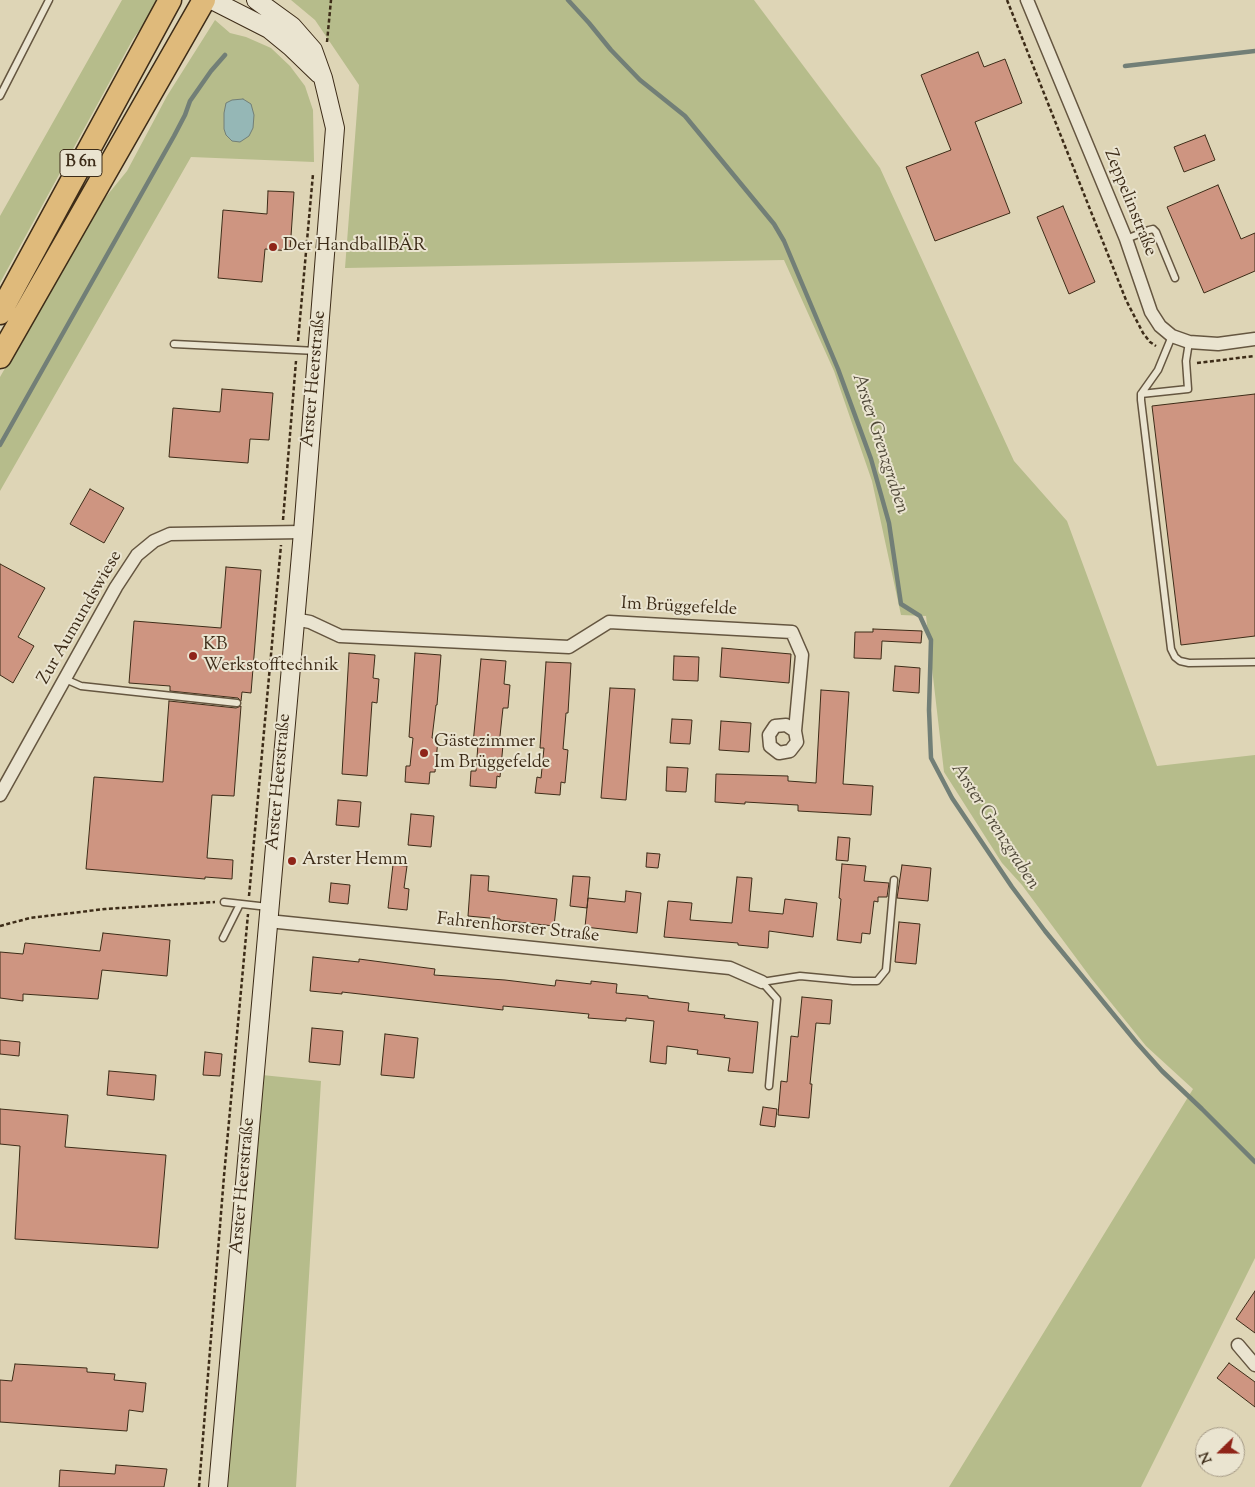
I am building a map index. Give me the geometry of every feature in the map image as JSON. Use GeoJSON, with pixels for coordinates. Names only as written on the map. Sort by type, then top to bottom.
{"type":"FeatureCollection","features":[{"type":"Feature","properties":{"kind":"highway","name":"B 6n"},"geometry":{"type":"LineString","coordinates":[[0,313],[170,0]]}},
{"type":"Feature","properties":{"kind":"highway","name":"B 6n"},"geometry":{"type":"LineString","coordinates":[[0,357],[204,0]]}},
{"type":"Feature","properties":{"kind":"street"},"geometry":{"type":"LineString","coordinates":[[212,0],[269,29],[292,47],[323,78]]}},
{"type":"Feature","properties":{"kind":"street","name":"Arster Heerstraße"},"geometry":{"type":"LineString","coordinates":[[218,1487],[303,532],[335,128],[323,78],[313,50],[292,26],[256,0]]}},
{"type":"Feature","properties":{"kind":"street","name":"Zeppelinstraße"},"geometry":{"type":"LineString","coordinates":[[1027,0],[1126,239],[1151,312],[1160,326],[1172,336],[1189,342],[1218,344],[1255,339]]}},
{"type":"Feature","properties":{"kind":"street","name":"Zur Aumundswiese"},"geometry":{"type":"LineString","coordinates":[[0,795],[3,782],[136,555],[154,541],[170,534],[303,532]]}},
{"type":"Feature","properties":{"kind":"street","name":"Im Brüggefelde"},"geometry":{"type":"LineString","coordinates":[[294,620],[310,622],[340,636],[569,647],[609,622],[792,632],[802,655],[796,731]]}},
{"type":"Feature","properties":{"kind":"street","name":"Fahrenhorster Straße"},"geometry":{"type":"LineString","coordinates":[[268,914],[730,968],[762,982]]}},
{"type":"Feature","properties":{"kind":"street"},"geometry":{"type":"LineString","coordinates":[[1238,1345],[1255,1365]]}},
{"type":"Feature","properties":{"kind":"lane"},"geometry":{"type":"LineString","coordinates":[[0,96],[49,0]]}},
{"type":"Feature","properties":{"kind":"lane"},"geometry":{"type":"LineString","coordinates":[[1126,239],[1153,229],[1156,232],[1175,278]]}},
{"type":"Feature","properties":{"kind":"lane"},"geometry":{"type":"LineString","coordinates":[[1172,336],[1158,370],[1141,394],[1171,649],[1175,657],[1180,661],[1189,663],[1255,662]]}},
{"type":"Feature","properties":{"kind":"lane"},"geometry":{"type":"LineString","coordinates":[[1141,394],[1188,389],[1186,361],[1189,342]]}},
{"type":"Feature","properties":{"kind":"lane"},"geometry":{"type":"LineString","coordinates":[[174,344],[317,350]]}},
{"type":"Feature","properties":{"kind":"lane"},"geometry":{"type":"LineString","coordinates":[[65,679],[81,686],[237,703]]}},
{"type":"Feature","properties":{"kind":"lane"},"geometry":{"type":"LineString","coordinates":[[762,982],[800,976],[853,981],[877,980],[886,970],[894,880]]}},
{"type":"Feature","properties":{"kind":"lane"},"geometry":{"type":"LineString","coordinates":[[224,902],[249,906],[268,914]]}},
{"type":"Feature","properties":{"kind":"lane"},"geometry":{"type":"LineString","coordinates":[[222,938],[240,904]]}},
{"type":"Feature","properties":{"kind":"lane"},"geometry":{"type":"LineString","coordinates":[[762,982],[777,999],[769,1086]]}},
{"type":"Feature","properties":{"kind":"path"},"geometry":{"type":"LineString","coordinates":[[199,1487],[224,1176],[314,167]]}},
{"type":"Feature","properties":{"kind":"path"},"geometry":{"type":"LineString","coordinates":[[0,926],[30,918],[105,909],[224,902]]}},
{"type":"Feature","properties":{"kind":"green space"},"geometry":{"type":"Polygon","coordinates":[[[122,0],[157,0],[151,14],[133,39],[0,283],[0,216],[122,0]]]}},
{"type":"Feature","properties":{"kind":"green space"},"geometry":{"type":"Polygon","coordinates":[[[291,0],[754,0],[880,168],[1014,461],[1067,521],[1157,766],[1255,755],[1255,1258],[1141,1487],[949,1487],[1193,1089],[1146,1046],[1091,978],[1022,885],[1002,863],[944,772],[926,616],[901,615],[872,481],[834,371],[784,260],[345,268],[359,85],[315,20],[291,0]]]}},
{"type":"Feature","properties":{"kind":"green space"},"geometry":{"type":"Polygon","coordinates":[[[215,20],[230,33],[246,37],[271,48],[290,66],[305,86],[313,110],[314,162],[191,157],[0,491],[0,377],[96,209],[127,171],[167,96],[215,20]]]}},
{"type":"Feature","properties":{"kind":"green space"},"geometry":{"type":"Polygon","coordinates":[[[262,1075],[321,1081],[296,1487],[224,1487],[262,1075]]]}},
{"type":"Feature","properties":{"kind":"water"},"geometry":{"type":"Polygon","coordinates":[[[243,99],[251,104],[254,115],[253,128],[249,136],[240,142],[232,141],[226,135],[224,129],[226,103],[232,100],[243,99]]]}},
{"type":"Feature","properties":{"kind":"building"},"geometry":{"type":"Polygon","coordinates":[[[978,52],[984,67],[1005,59],[1022,103],[975,122],[1010,213],[935,241],[906,167],[951,150],[921,75],[978,52]]]}},
{"type":"Feature","properties":{"kind":"building"},"geometry":{"type":"Polygon","coordinates":[[[1205,135],[1215,160],[1184,172],[1174,147],[1205,135]]]}},
{"type":"Feature","properties":{"kind":"building"},"geometry":{"type":"Polygon","coordinates":[[[1218,185],[1241,239],[1255,233],[1255,271],[1204,293],[1167,207],[1218,185]]]}},
{"type":"Feature","properties":{"kind":"building"},"geometry":{"type":"Polygon","coordinates":[[[268,191],[294,192],[290,251],[265,249],[262,282],[218,278],[223,210],[267,214],[268,191]]]}},
{"type":"Feature","properties":{"kind":"building"},"geometry":{"type":"Polygon","coordinates":[[[1063,206],[1095,282],[1069,294],[1037,217],[1063,206]]]}},
{"type":"Feature","properties":{"kind":"building"},"geometry":{"type":"Polygon","coordinates":[[[222,389],[273,393],[269,440],[250,439],[248,463],[169,457],[173,408],[220,412],[222,389]]]}},
{"type":"Feature","properties":{"kind":"building"},"geometry":{"type":"Polygon","coordinates":[[[1255,394],[1255,636],[1181,645],[1152,406],[1255,394]]]}},
{"type":"Feature","properties":{"kind":"building"},"geometry":{"type":"Polygon","coordinates":[[[90,489],[124,508],[104,543],[70,524],[90,489]]]}},
{"type":"Feature","properties":{"kind":"building"},"geometry":{"type":"Polygon","coordinates":[[[0,564],[45,588],[18,637],[34,646],[13,683],[0,675],[0,564]]]}},
{"type":"Feature","properties":{"kind":"building","name":"KB Werkstofftechnik"},"geometry":{"type":"Polygon","coordinates":[[[226,567],[261,570],[251,693],[242,692],[241,701],[238,698],[170,691],[170,686],[129,683],[134,621],[221,628],[226,567]]]}},
{"type":"Feature","properties":{"kind":"building"},"geometry":{"type":"Polygon","coordinates":[[[873,629],[922,631],[921,643],[882,641],[881,659],[854,658],[855,632],[873,632],[873,629]]]}},
{"type":"Feature","properties":{"kind":"building"},"geometry":{"type":"Polygon","coordinates":[[[722,648],[791,654],[789,683],[720,677],[722,648]]]}},
{"type":"Feature","properties":{"kind":"building"},"geometry":{"type":"Polygon","coordinates":[[[349,653],[375,655],[373,678],[379,679],[377,703],[372,702],[367,776],[342,774],[349,653]]]}},
{"type":"Feature","properties":{"kind":"building"},"geometry":{"type":"Polygon","coordinates":[[[415,653],[441,655],[432,738],[438,739],[435,772],[430,772],[429,784],[405,782],[406,766],[410,766],[413,738],[409,737],[415,653]]]}},
{"type":"Feature","properties":{"kind":"building"},"geometry":{"type":"Polygon","coordinates":[[[674,656],[699,657],[698,681],[673,680],[674,656]]]}},
{"type":"Feature","properties":{"kind":"building"},"geometry":{"type":"Polygon","coordinates":[[[481,659],[506,661],[504,684],[510,685],[508,708],[503,708],[499,745],[503,745],[500,777],[497,776],[496,788],[470,786],[471,771],[476,771],[478,744],[473,744],[481,659]]]}},
{"type":"Feature","properties":{"kind":"building"},"geometry":{"type":"Polygon","coordinates":[[[546,662],[571,663],[568,713],[566,713],[563,749],[568,750],[565,783],[561,782],[560,795],[535,793],[537,777],[541,778],[544,748],[540,748],[546,662]]]}},
{"type":"Feature","properties":{"kind":"building"},"geometry":{"type":"Polygon","coordinates":[[[895,666],[920,668],[919,693],[893,691],[895,666]]]}},
{"type":"Feature","properties":{"kind":"building"},"geometry":{"type":"Polygon","coordinates":[[[610,688],[635,689],[626,800],[601,798],[610,688]]]}},
{"type":"Feature","properties":{"kind":"building"},"geometry":{"type":"Polygon","coordinates":[[[821,690],[849,692],[843,784],[873,786],[871,815],[798,811],[798,805],[715,802],[716,774],[788,776],[788,781],[816,783],[821,690]]]}},
{"type":"Feature","properties":{"kind":"building"},"geometry":{"type":"Polygon","coordinates":[[[169,701],[236,708],[241,706],[234,796],[212,795],[207,858],[233,860],[232,879],[205,877],[205,879],[86,869],[94,777],[163,782],[169,701]]]}},
{"type":"Feature","properties":{"kind":"building"},"geometry":{"type":"Polygon","coordinates":[[[672,719],[692,720],[690,744],[670,743],[672,719]]]}},
{"type":"Feature","properties":{"kind":"building"},"geometry":{"type":"Polygon","coordinates":[[[721,721],[751,723],[749,752],[719,750],[721,721]]]}},
{"type":"Feature","properties":{"kind":"building"},"geometry":{"type":"Polygon","coordinates":[[[667,767],[688,768],[686,792],[666,791],[667,767]]]}},
{"type":"Feature","properties":{"kind":"building"},"geometry":{"type":"Polygon","coordinates":[[[338,800],[361,802],[359,827],[336,825],[338,800]]]}},
{"type":"Feature","properties":{"kind":"building"},"geometry":{"type":"Polygon","coordinates":[[[411,814],[434,816],[431,847],[408,845],[411,814]]]}},
{"type":"Feature","properties":{"kind":"building"},"geometry":{"type":"Polygon","coordinates":[[[838,837],[850,838],[848,861],[836,860],[838,837]]]}},
{"type":"Feature","properties":{"kind":"building"},"geometry":{"type":"Polygon","coordinates":[[[647,853],[660,854],[658,868],[646,867],[647,853]]]}},
{"type":"Feature","properties":{"kind":"building"},"geometry":{"type":"Polygon","coordinates":[[[842,864],[866,866],[864,881],[889,883],[887,897],[878,897],[878,902],[874,901],[870,934],[862,933],[861,943],[837,940],[842,864]]]}},
{"type":"Feature","properties":{"kind":"building"},"geometry":{"type":"Polygon","coordinates":[[[393,865],[407,866],[404,888],[409,889],[407,910],[388,908],[393,865]]]}},
{"type":"Feature","properties":{"kind":"building"},"geometry":{"type":"Polygon","coordinates":[[[902,865],[931,868],[928,901],[897,898],[902,865]]]}},
{"type":"Feature","properties":{"kind":"building"},"geometry":{"type":"Polygon","coordinates":[[[471,875],[489,876],[488,891],[557,899],[554,926],[468,916],[471,875]]]}},
{"type":"Feature","properties":{"kind":"building"},"geometry":{"type":"Polygon","coordinates":[[[573,876],[590,877],[587,908],[570,906],[573,876]]]}},
{"type":"Feature","properties":{"kind":"building"},"geometry":{"type":"Polygon","coordinates":[[[737,877],[752,878],[749,911],[783,914],[785,899],[817,903],[813,937],[769,931],[768,948],[738,945],[738,943],[664,937],[668,901],[692,903],[690,920],[732,923],[737,877]]]}},
{"type":"Feature","properties":{"kind":"building"},"geometry":{"type":"Polygon","coordinates":[[[331,883],[350,885],[348,904],[329,902],[331,883]]]}},
{"type":"Feature","properties":{"kind":"building"},"geometry":{"type":"Polygon","coordinates":[[[626,891],[641,893],[637,933],[585,927],[588,898],[625,902],[626,891]]]}},
{"type":"Feature","properties":{"kind":"building"},"geometry":{"type":"Polygon","coordinates":[[[899,922],[920,924],[916,964],[895,962],[899,922]]]}},
{"type":"Feature","properties":{"kind":"building"},"geometry":{"type":"Polygon","coordinates":[[[103,933],[170,940],[167,976],[102,970],[98,999],[23,994],[23,1001],[0,998],[0,952],[23,954],[25,943],[100,951],[103,933]]]}},
{"type":"Feature","properties":{"kind":"building"},"geometry":{"type":"Polygon","coordinates":[[[313,957],[359,962],[359,959],[435,969],[434,975],[555,986],[556,980],[591,984],[591,981],[617,984],[616,993],[689,1003],[688,1011],[725,1015],[724,1018],[758,1022],[753,1073],[728,1071],[730,1058],[697,1054],[698,1050],[667,1046],[666,1064],[650,1062],[654,1021],[626,1018],[626,1021],[588,1018],[589,1014],[503,1006],[503,1010],[342,992],[342,994],[310,991],[313,957]]]}},
{"type":"Feature","properties":{"kind":"building"},"geometry":{"type":"Polygon","coordinates":[[[802,997],[832,1000],[830,1024],[816,1023],[810,1084],[812,1084],[809,1118],[778,1115],[781,1081],[787,1082],[791,1036],[798,1037],[802,997]]]}},
{"type":"Feature","properties":{"kind":"building"},"geometry":{"type":"Polygon","coordinates":[[[312,1028],[343,1031],[340,1065],[309,1062],[312,1028]]]}},
{"type":"Feature","properties":{"kind":"building"},"geometry":{"type":"Polygon","coordinates":[[[385,1034],[418,1038],[414,1078],[381,1075],[385,1034]]]}},
{"type":"Feature","properties":{"kind":"building"},"geometry":{"type":"Polygon","coordinates":[[[0,1040],[20,1042],[19,1056],[0,1054],[0,1040]]]}},
{"type":"Feature","properties":{"kind":"building"},"geometry":{"type":"Polygon","coordinates":[[[205,1052],[222,1054],[220,1076],[203,1075],[205,1052]]]}},
{"type":"Feature","properties":{"kind":"building"},"geometry":{"type":"Polygon","coordinates":[[[109,1071],[156,1075],[154,1100],[107,1095],[109,1071]]]}},
{"type":"Feature","properties":{"kind":"building"},"geometry":{"type":"Polygon","coordinates":[[[763,1107],[777,1109],[775,1127],[760,1125],[763,1107]]]}},
{"type":"Feature","properties":{"kind":"building"},"geometry":{"type":"Polygon","coordinates":[[[0,1109],[68,1115],[65,1147],[166,1155],[158,1248],[15,1239],[20,1146],[0,1144],[0,1109]]]}},
{"type":"Feature","properties":{"kind":"building"},"geometry":{"type":"Polygon","coordinates":[[[1255,1291],[1255,1333],[1236,1319],[1255,1291]]]}},
{"type":"Feature","properties":{"kind":"building"},"geometry":{"type":"Polygon","coordinates":[[[1229,1363],[1255,1382],[1255,1407],[1217,1378],[1229,1363]]]}},
{"type":"Feature","properties":{"kind":"building"},"geometry":{"type":"Polygon","coordinates":[[[15,1364],[87,1368],[87,1372],[115,1374],[114,1380],[146,1383],[143,1412],[129,1410],[127,1431],[0,1422],[0,1380],[12,1381],[15,1364]]]}},
{"type":"Feature","properties":{"kind":"building"},"geometry":{"type":"Polygon","coordinates":[[[116,1465],[167,1469],[164,1487],[59,1487],[60,1470],[115,1474],[116,1465]]]}},
{"type":"Feature","properties":{"kind":"waterway","name":"Arster Grenzgraben"},"geometry":{"type":"LineString","coordinates":[[568,0],[640,80],[685,116],[774,224],[784,241],[838,369],[871,459],[889,523],[901,604],[920,616],[931,640],[929,710],[931,758],[952,798],[1012,887],[1045,931],[1137,1043],[1162,1071],[1255,1162]]}},
{"type":"Feature","properties":{"kind":"waterway"},"geometry":{"type":"LineString","coordinates":[[1125,66],[1255,51]]}},
{"type":"Feature","properties":{"kind":"waterway"},"geometry":{"type":"LineString","coordinates":[[0,445],[174,136],[190,101],[225,55]]}},
{"type":"Feature","properties":{"kind":"place","name":"Der HandballBÄR"},"geometry":{"type":"Point","coordinates":[273,247]}},
{"type":"Feature","properties":{"kind":"place","name":"KB Werkstofftechnik"},"geometry":{"type":"Point","coordinates":[193,656]}},
{"type":"Feature","properties":{"kind":"place","name":"Gästezimmer Im Brüggefelde"},"geometry":{"type":"Point","coordinates":[424,753]}},
{"type":"Feature","properties":{"kind":"place","name":"Arster Hemm"},"geometry":{"type":"Point","coordinates":[292,861]}}]}
